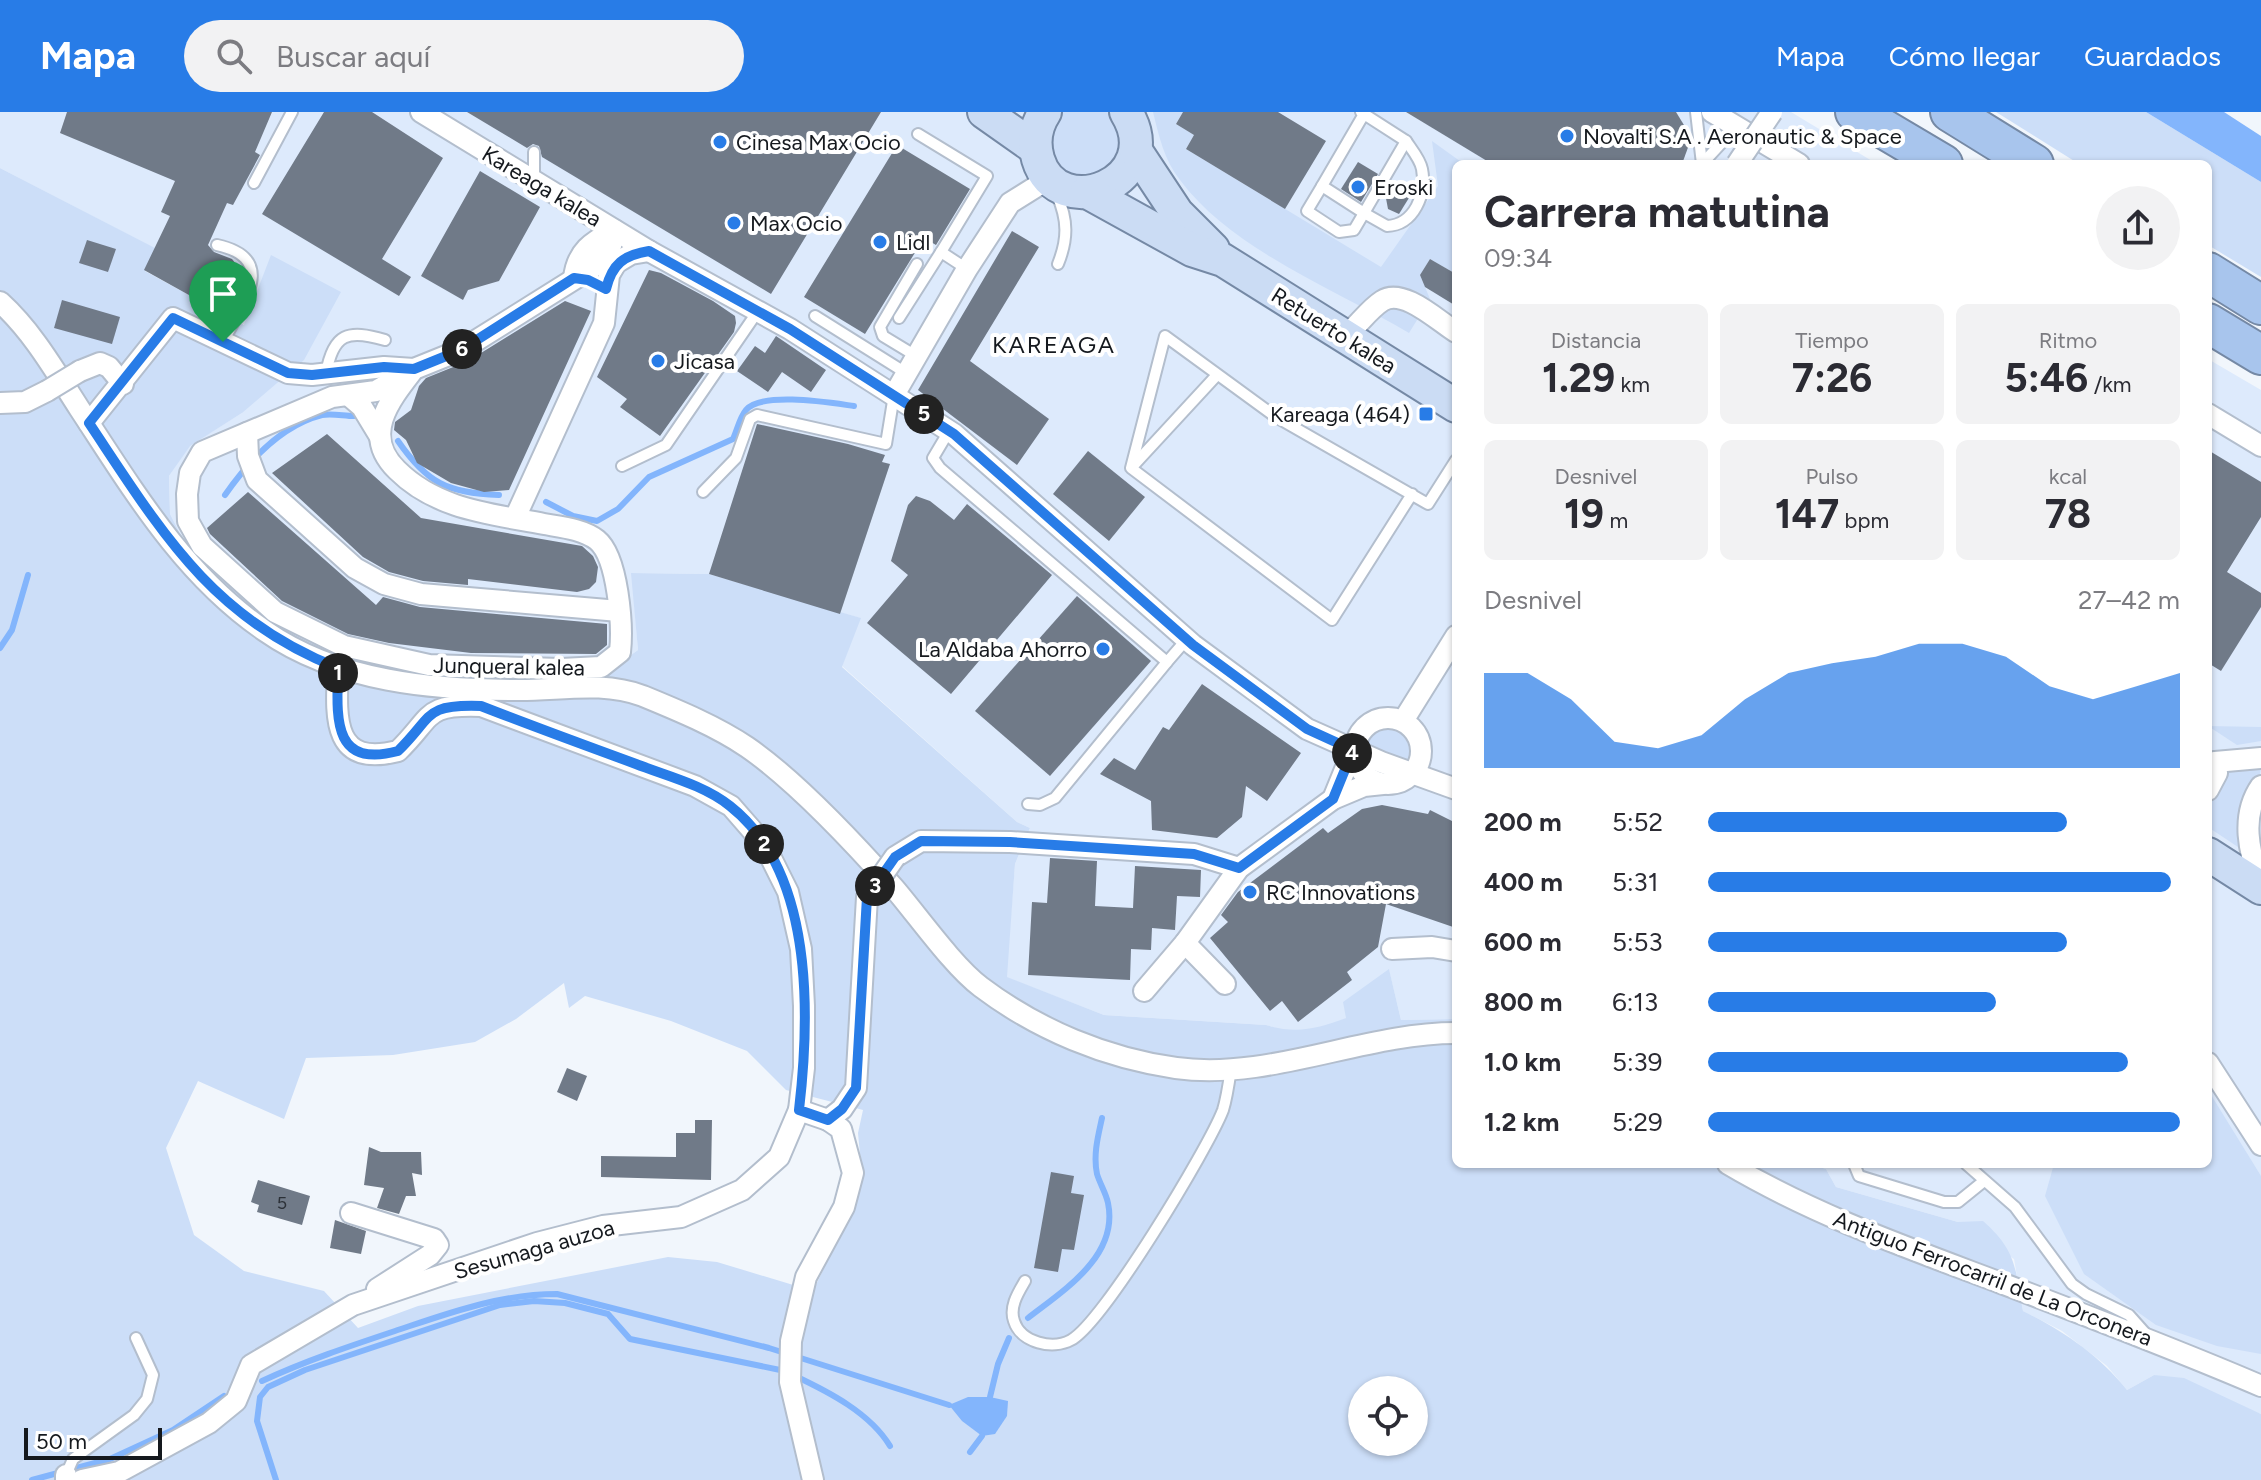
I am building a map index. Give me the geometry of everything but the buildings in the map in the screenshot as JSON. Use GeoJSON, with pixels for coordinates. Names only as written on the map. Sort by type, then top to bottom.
{"type":"FeatureCollection","features":[{"type":"Feature","properties":{"kind":"highway"},"geometry":{"type":"LineString","coordinates":[[1855,112],[1936,160]]}},
{"type":"Feature","properties":{"kind":"highway"},"geometry":{"type":"LineString","coordinates":[[1950,112],[2026,159]]}},
{"type":"Feature","properties":{"kind":"highway"},"geometry":{"type":"LineString","coordinates":[[2212,274],[2261,305]]}},
{"type":"Feature","properties":{"kind":"highway"},"geometry":{"type":"LineString","coordinates":[[2212,326],[2261,355]]}},
{"type":"Feature","properties":{"kind":"main road"},"geometry":{"type":"LineString","coordinates":[[984,112],[1035,148]]}},
{"type":"Feature","properties":{"kind":"main road"},"geometry":{"type":"LineString","coordinates":[[1045,112],[1036,130],[1035,148],[1040,164],[1050,178],[1074,191],[1087,192],[1104,189],[1119,180],[1130,167],[1136,151],[1136,136],[1126,112]]}},
{"type":"Feature","properties":{"kind":"main road"},"geometry":{"type":"LineString","coordinates":[[1136,151],[1177,213],[1223,260]]}},
{"type":"Feature","properties":{"kind":"main road"},"geometry":{"type":"LineString","coordinates":[[1087,192],[1192,250],[1223,260]]}},
{"type":"Feature","properties":{"kind":"main road","name":"Retuerto kalea"},"geometry":{"type":"LineString","coordinates":[[1223,260],[1452,406]]}},
{"type":"Feature","properties":{"kind":"main road"},"geometry":{"type":"LineString","coordinates":[[2212,856],[2258,885]]}},
{"type":"Feature","properties":{"kind":"main road"},"geometry":{"type":"LineString","coordinates":[[2212,884],[2258,885]]}},
{"type":"Feature","properties":{"kind":"street"},"geometry":{"type":"LineString","coordinates":[[1712,112],[1742,130],[1774,158]]}},
{"type":"Feature","properties":{"kind":"street"},"geometry":{"type":"LineString","coordinates":[[1740,160],[1772,112]]}},
{"type":"Feature","properties":{"kind":"street","name":"Kareaga kalea"},"geometry":{"type":"LineString","coordinates":[[429,113],[614,230],[758,311],[949,431],[1187,639],[1307,729],[1452,788]]}},
{"type":"Feature","properties":{"kind":"street"},"geometry":{"type":"LineString","coordinates":[[894,395],[967,269],[1010,203],[1050,178]]}},
{"type":"Feature","properties":{"kind":"street"},"geometry":{"type":"LineString","coordinates":[[606,289],[588,280],[574,278],[576,260],[591,243],[614,230]]}},
{"type":"Feature","properties":{"kind":"street"},"geometry":{"type":"LineString","coordinates":[[515,518],[604,323],[609,275],[616,263],[631,254],[649,251]]}},
{"type":"Feature","properties":{"kind":"street","name":"Junqueral kalea"},"geometry":{"type":"LineString","coordinates":[[348,395],[362,407],[379,435],[391,464],[412,485],[444,503],[571,529],[597,540],[610,558],[622,634],[620,652],[601,667],[561,669],[429,665],[344,646],[275,612],[202,546],[188,521],[190,473],[202,452],[332,397],[376,391],[414,369],[461,350],[574,278]]}},
{"type":"Feature","properties":{"kind":"street"},"geometry":{"type":"LineString","coordinates":[[1344,337],[1389,297],[1399,297],[1411,303],[1452,329]]}},
{"type":"Feature","properties":{"kind":"street"},"geometry":{"type":"LineString","coordinates":[[0,302],[31,334],[187,564],[224,600],[266,632],[304,654],[338,668],[450,696],[597,686],[639,695],[715,729],[745,746],[784,776],[890,883],[977,985],[1064,1037],[1130,1060],[1181,1069],[1231,1068],[1406,1035],[1452,1033]]}},
{"type":"Feature","properties":{"kind":"street","name":"Junqueral kalea"},"geometry":{"type":"LineString","coordinates":[[89,423],[173,318],[288,373],[326,374],[384,367],[414,369]]}},
{"type":"Feature","properties":{"kind":"street"},"geometry":{"type":"LineString","coordinates":[[0,403],[25,402],[100,363],[109,367],[123,384]]}},
{"type":"Feature","properties":{"kind":"street"},"geometry":{"type":"LineString","coordinates":[[379,435],[388,403],[414,369]]}},
{"type":"Feature","properties":{"kind":"street"},"geometry":{"type":"LineString","coordinates":[[2212,416],[2261,446]]}},
{"type":"Feature","properties":{"kind":"street"},"geometry":{"type":"LineString","coordinates":[[247,433],[248,456],[257,480],[355,568],[384,584],[421,594],[619,611]]}},
{"type":"Feature","properties":{"kind":"street"},"geometry":{"type":"LineString","coordinates":[[1403,721],[1452,642]]}},
{"type":"Feature","properties":{"kind":"street"},"geometry":{"type":"LineString","coordinates":[[338,668],[339,731],[351,749],[366,756],[398,751],[450,696]]}},
{"type":"Feature","properties":{"kind":"street","name":"Sesumaga auzoa"},"geometry":{"type":"LineString","coordinates":[[353,1305],[537,1243],[590,1229],[681,1217],[742,1190],[779,1157],[799,1110],[804,1068],[801,949],[788,892],[764,844],[731,806],[695,786],[450,696]]}},
{"type":"Feature","properties":{"kind":"street"},"geometry":{"type":"LineString","coordinates":[[1144,991],[1185,943],[1239,868],[1333,799],[1364,786],[1402,781],[1412,774],[1418,764],[1419,741],[1403,721],[1393,718],[1373,722],[1363,729],[1333,799]]}},
{"type":"Feature","properties":{"kind":"street"},"geometry":{"type":"LineString","coordinates":[[1353,750],[1362,772],[1383,784]]}},
{"type":"Feature","properties":{"kind":"street"},"geometry":{"type":"LineString","coordinates":[[2212,782],[2217,773],[2212,759],[2261,758]]}},
{"type":"Feature","properties":{"kind":"street"},"geometry":{"type":"LineString","coordinates":[[2258,885],[2249,843],[2249,809],[2261,786]]}},
{"type":"Feature","properties":{"kind":"street"},"geometry":{"type":"LineString","coordinates":[[828,1120],[842,1109],[856,1088],[867,897],[895,857],[921,841],[1010,842],[1194,854],[1239,868]]}},
{"type":"Feature","properties":{"kind":"street"},"geometry":{"type":"LineString","coordinates":[[1185,943],[1225,984]]}},
{"type":"Feature","properties":{"kind":"street"},"geometry":{"type":"LineString","coordinates":[[1392,949],[1432,947],[1452,950]]}},
{"type":"Feature","properties":{"kind":"street"},"geometry":{"type":"LineString","coordinates":[[2212,1069],[2261,1145]]}},
{"type":"Feature","properties":{"kind":"street"},"geometry":{"type":"LineString","coordinates":[[799,1110],[828,1120],[841,1129],[853,1173],[844,1207],[806,1277],[791,1341],[790,1382],[813,1480]]}},
{"type":"Feature","properties":{"kind":"street","name":"Antiguo Ferrocarril de La Orconera"},"geometry":{"type":"LineString","coordinates":[[1735,1168],[1785,1197],[1880,1237],[2150,1339],[2261,1386]]}},
{"type":"Feature","properties":{"kind":"street","name":"Sesumaga auzoa"},"geometry":{"type":"LineString","coordinates":[[71,1478],[119,1472],[209,1423],[236,1401],[251,1365],[353,1305],[430,1255],[438,1245],[434,1239],[351,1213]]}},
{"type":"Feature","properties":{"kind":"lane"},"geometry":{"type":"LineString","coordinates":[[254,183],[292,112]]}},
{"type":"Feature","properties":{"kind":"lane"},"geometry":{"type":"LineString","coordinates":[[1696,112],[1702,160]]}},
{"type":"Feature","properties":{"kind":"lane"},"geometry":{"type":"LineString","coordinates":[[1322,186],[1364,213],[1387,226],[1406,221],[1422,191],[1422,170],[1406,141],[1362,113],[1307,211],[1339,232],[1354,230],[1364,213],[1406,141]]}},
{"type":"Feature","properties":{"kind":"lane"},"geometry":{"type":"LineString","coordinates":[[1706,160],[1726,138],[1742,130]]}},
{"type":"Feature","properties":{"kind":"lane"},"geometry":{"type":"LineString","coordinates":[[899,318],[987,176],[918,134]]}},
{"type":"Feature","properties":{"kind":"lane"},"geometry":{"type":"LineString","coordinates":[[534,152],[534,181]]}},
{"type":"Feature","properties":{"kind":"lane"},"geometry":{"type":"LineString","coordinates":[[1050,178],[1067,223],[1066,243],[1058,264]]}},
{"type":"Feature","properties":{"kind":"lane"},"geometry":{"type":"LineString","coordinates":[[217,245],[238,250],[253,270],[252,282],[223,342]]}},
{"type":"Feature","properties":{"kind":"lane"},"geometry":{"type":"LineString","coordinates":[[941,252],[967,269]]}},
{"type":"Feature","properties":{"kind":"lane"},"geometry":{"type":"LineString","coordinates":[[911,364],[883,336],[880,327],[917,264]]}},
{"type":"Feature","properties":{"kind":"lane"},"geometry":{"type":"LineString","coordinates":[[622,466],[666,445],[758,311]]}},
{"type":"Feature","properties":{"kind":"lane"},"geometry":{"type":"LineString","coordinates":[[815,316],[911,364]]}},
{"type":"Feature","properties":{"kind":"lane"},"geometry":{"type":"LineString","coordinates":[[326,374],[329,354],[340,339],[353,333],[385,340]]}},
{"type":"Feature","properties":{"kind":"lane"},"geometry":{"type":"LineString","coordinates":[[1131,468],[1165,336],[1276,417],[1428,504],[1452,466]]}},
{"type":"Feature","properties":{"kind":"lane"},"geometry":{"type":"LineString","coordinates":[[1131,468],[1217,375]]}},
{"type":"Feature","properties":{"kind":"lane"},"geometry":{"type":"LineString","coordinates":[[703,492],[736,458],[750,419],[757,415],[886,444],[894,395]]}},
{"type":"Feature","properties":{"kind":"lane"},"geometry":{"type":"LineString","coordinates":[[949,431],[933,458],[940,468],[1167,662]]}},
{"type":"Feature","properties":{"kind":"lane"},"geometry":{"type":"LineString","coordinates":[[1131,468],[1332,620],[1412,494]]}},
{"type":"Feature","properties":{"kind":"lane"},"geometry":{"type":"LineString","coordinates":[[1028,804],[1040,805],[1055,798],[1187,639]]}},
{"type":"Feature","properties":{"kind":"lane"},"geometry":{"type":"LineString","coordinates":[[1025,1281],[1014,1299],[1014,1322],[1028,1338],[1047,1346],[1071,1340],[1106,1307],[1207,1144],[1223,1108],[1231,1068]]}},
{"type":"Feature","properties":{"kind":"lane"},"geometry":{"type":"LineString","coordinates":[[1856,1168],[1859,1176],[1944,1202],[1958,1202],[1984,1181]]}},
{"type":"Feature","properties":{"kind":"lane"},"geometry":{"type":"LineString","coordinates":[[1970,1168],[2015,1207],[2072,1284],[2129,1315],[2150,1339]]}},
{"type":"Feature","properties":{"kind":"lane"},"geometry":{"type":"LineString","coordinates":[[71,1478],[73,1459],[134,1415],[147,1399],[153,1375],[136,1338]]}},
{"type":"Feature","properties":{"kind":"shaded area"},"geometry":{"type":"Polygon","coordinates":[[[0,112],[1791,112],[1870,160],[1452,160],[1452,1019],[1401,1020],[1389,970],[1347,1018],[1319,1029],[1289,1032],[1266,1025],[1104,1015],[1006,977],[1015,864],[1030,828],[1017,822],[842,666],[860,618],[709,574],[632,573],[638,650],[600,677],[429,674],[335,653],[268,615],[192,557],[170,514],[169,476],[189,446],[242,413],[245,325],[144,270],[154,248],[0,168],[0,112]]]}},
{"type":"Feature","properties":{"kind":"shaded area"},"geometry":{"type":"Polygon","coordinates":[[[1062,112],[1108,112],[1112,115],[1123,149],[1100,178],[1063,173],[1058,165],[1051,150],[1049,134],[1055,119],[1062,112]]]}},
{"type":"Feature","properties":{"kind":"shaded area"},"geometry":{"type":"Polygon","coordinates":[[[1153,112],[1183,112],[1176,124],[1194,135],[1186,149],[1381,267],[1438,186],[1432,141],[1458,160],[1452,160],[1452,272],[1430,259],[1420,275],[1430,299],[1409,333],[1286,266],[1227,227],[1201,205],[1180,180],[1163,148],[1153,112]]]}},
{"type":"Feature","properties":{"kind":"shaded area"},"geometry":{"type":"Polygon","coordinates":[[[1996,112],[2146,112],[2261,182],[2261,277],[2212,247],[2212,160],[2073,160],[1996,112]]]}},
{"type":"Feature","properties":{"kind":"shaded area"},"geometry":{"type":"Polygon","coordinates":[[[0,168],[155,248],[145,271],[244,325],[271,255],[341,292],[304,360],[242,413],[190,446],[169,476],[170,514],[192,557],[268,615],[335,653],[429,674],[600,677],[638,650],[631,573],[709,574],[861,618],[842,667],[1017,822],[1030,828],[1015,864],[1007,977],[1104,1015],[1266,1025],[1297,1030],[1346,1018],[1343,1002],[1389,969],[1401,1020],[1452,1019],[1452,1168],[1823,1168],[1836,1187],[1958,1222],[1983,1221],[2002,1242],[2013,1261],[2023,1311],[2079,1344],[2127,1390],[2154,1375],[2184,1378],[2261,1414],[2261,1480],[0,1480],[0,168]],[[564,983],[516,1019],[475,1042],[393,1055],[306,1058],[284,1119],[198,1081],[166,1148],[194,1235],[244,1271],[324,1291],[358,1328],[418,1306],[668,1257],[717,1262],[813,1291],[856,1201],[861,1165],[858,1133],[863,1110],[786,1090],[747,1051],[671,1021],[585,996],[569,1008],[564,983]]]}},
{"type":"Feature","properties":{"kind":"shaded area"},"geometry":{"type":"Polygon","coordinates":[[[2212,361],[2261,390],[2261,1414],[2154,1375],[2127,1390],[2107,1366],[2062,1331],[2023,1311],[2014,1259],[1958,1222],[1836,1187],[1823,1168],[2212,1168],[2212,361]]]}},
{"type":"Feature","properties":{"kind":"shaded area"},"geometry":{"type":"Polygon","coordinates":[[[2212,726],[2261,727],[2261,741],[2237,745],[2212,726]]]}},
{"type":"Feature","properties":{"kind":"shaded area"},"geometry":{"type":"Polygon","coordinates":[[[1380,728],[1396,731],[1407,738],[1411,750],[1405,764],[1362,749],[1369,734],[1380,728]]]}},
{"type":"Feature","properties":{"kind":"shaded area"},"geometry":{"type":"Polygon","coordinates":[[[2261,764],[2258,780],[2238,816],[2241,849],[2212,830],[2212,801],[2223,787],[2228,768],[2261,764]]]}},
{"type":"Feature","properties":{"kind":"shaded area"},"geometry":{"type":"Polygon","coordinates":[[[2212,1096],[2261,1176],[2261,1354],[2217,1346],[2156,1325],[2084,1274],[2045,1196],[2053,1168],[2212,1168],[2212,1096]]]}},
{"type":"Feature","properties":{"kind":"water"},"geometry":{"type":"Polygon","coordinates":[[[2146,112],[2224,112],[2261,136],[2261,182],[2146,112]]]}},
{"type":"Feature","properties":{"kind":"water"},"geometry":{"type":"Polygon","coordinates":[[[968,1397],[1008,1401],[1007,1416],[995,1434],[982,1436],[962,1421],[949,1405],[968,1397]]]}},
{"type":"Feature","properties":{"kind":"waterway"},"geometry":{"type":"LineString","coordinates":[[546,502],[573,516],[597,521],[618,509],[649,477],[733,439],[744,413],[754,404],[798,400],[854,406]]}},
{"type":"Feature","properties":{"kind":"waterway"},"geometry":{"type":"LineString","coordinates":[[225,495],[255,458],[293,427],[322,415],[354,416]]}},
{"type":"Feature","properties":{"kind":"waterway"},"geometry":{"type":"LineString","coordinates":[[398,441],[419,467],[440,483],[465,492],[499,495]]}},
{"type":"Feature","properties":{"kind":"waterway"},"geometry":{"type":"LineString","coordinates":[[0,648],[12,630],[28,575]]}},
{"type":"Feature","properties":{"kind":"waterway"},"geometry":{"type":"LineString","coordinates":[[1028,1318],[1086,1270],[1105,1239],[1109,1222],[1108,1203],[1097,1174],[1096,1160],[1102,1118]]}},
{"type":"Feature","properties":{"kind":"waterway"},"geometry":{"type":"LineString","coordinates":[[262,1381],[328,1354],[455,1311],[515,1297],[557,1294],[769,1348],[949,1405]]}},
{"type":"Feature","properties":{"kind":"waterway"},"geometry":{"type":"LineString","coordinates":[[276,1480],[257,1421],[260,1397],[268,1387],[305,1370],[500,1305],[534,1301],[565,1303],[608,1314],[630,1339],[785,1371]]}},
{"type":"Feature","properties":{"kind":"waterway"},"geometry":{"type":"LineString","coordinates":[[990,1397],[998,1364],[1009,1338]]}},
{"type":"Feature","properties":{"kind":"waterway"},"geometry":{"type":"LineString","coordinates":[[795,1376],[835,1396],[860,1414],[872,1423],[890,1446]]}},
{"type":"Feature","properties":{"kind":"waterway"},"geometry":{"type":"LineString","coordinates":[[32,1480],[110,1459],[173,1430],[224,1396]]}},
{"type":"Feature","properties":{"kind":"waterway"},"geometry":{"type":"LineString","coordinates":[[970,1452],[982,1436]]}},
{"type":"Feature","properties":{"kind":"place","name":"Novalti S.A . Aeronautic & Space"},"geometry":{"type":"Point","coordinates":[1567,136]}},
{"type":"Feature","properties":{"kind":"place","name":"Cinesa Max Ocio"},"geometry":{"type":"Point","coordinates":[720,142]}},
{"type":"Feature","properties":{"kind":"place","name":"Eroski"},"geometry":{"type":"Point","coordinates":[1358,187]}},
{"type":"Feature","properties":{"kind":"place","name":"Max Ocio"},"geometry":{"type":"Point","coordinates":[734,223]}},
{"type":"Feature","properties":{"kind":"place","name":"Lidl"},"geometry":{"type":"Point","coordinates":[880,242]}},
{"type":"Feature","properties":{"kind":"place","name":"Jicasa"},"geometry":{"type":"Point","coordinates":[658,361]}},
{"type":"Feature","properties":{"kind":"place","name":"Kareaga (464)"},"geometry":{"type":"Point","coordinates":[1426,414]}},
{"type":"Feature","properties":{"kind":"place","name":"La Aldaba Ahorro"},"geometry":{"type":"Point","coordinates":[1103,649]}},
{"type":"Feature","properties":{"kind":"place","name":"RC Innovations"},"geometry":{"type":"Point","coordinates":[1250,892]}},
{"type":"Feature","properties":{"kind":"district","name":"KAREAGA"},"geometry":{"type":"Point","coordinates":[1054,345]}},
{"type":"Feature","properties":{"kind":"route"},"geometry":{"type":"LineString","coordinates":[[649,251],[790,329],[954,434],[1193,645],[1307,729],[1353,750],[1333,799],[1239,868],[1194,854],[1010,842],[921,841],[895,857],[867,897],[856,1088],[842,1109],[828,1120],[799,1110],[804,1068],[801,949],[788,892],[764,844],[731,806],[695,786],[481,706],[452,705],[434,710],[398,751],[366,756],[351,749],[339,731],[338,668],[304,654],[266,632],[224,600],[187,564],[89,423],[173,318],[223,342],[288,373],[312,375],[384,367],[414,369],[461,350],[574,278],[588,280],[606,289],[616,263],[631,254],[649,251]]}}]}
